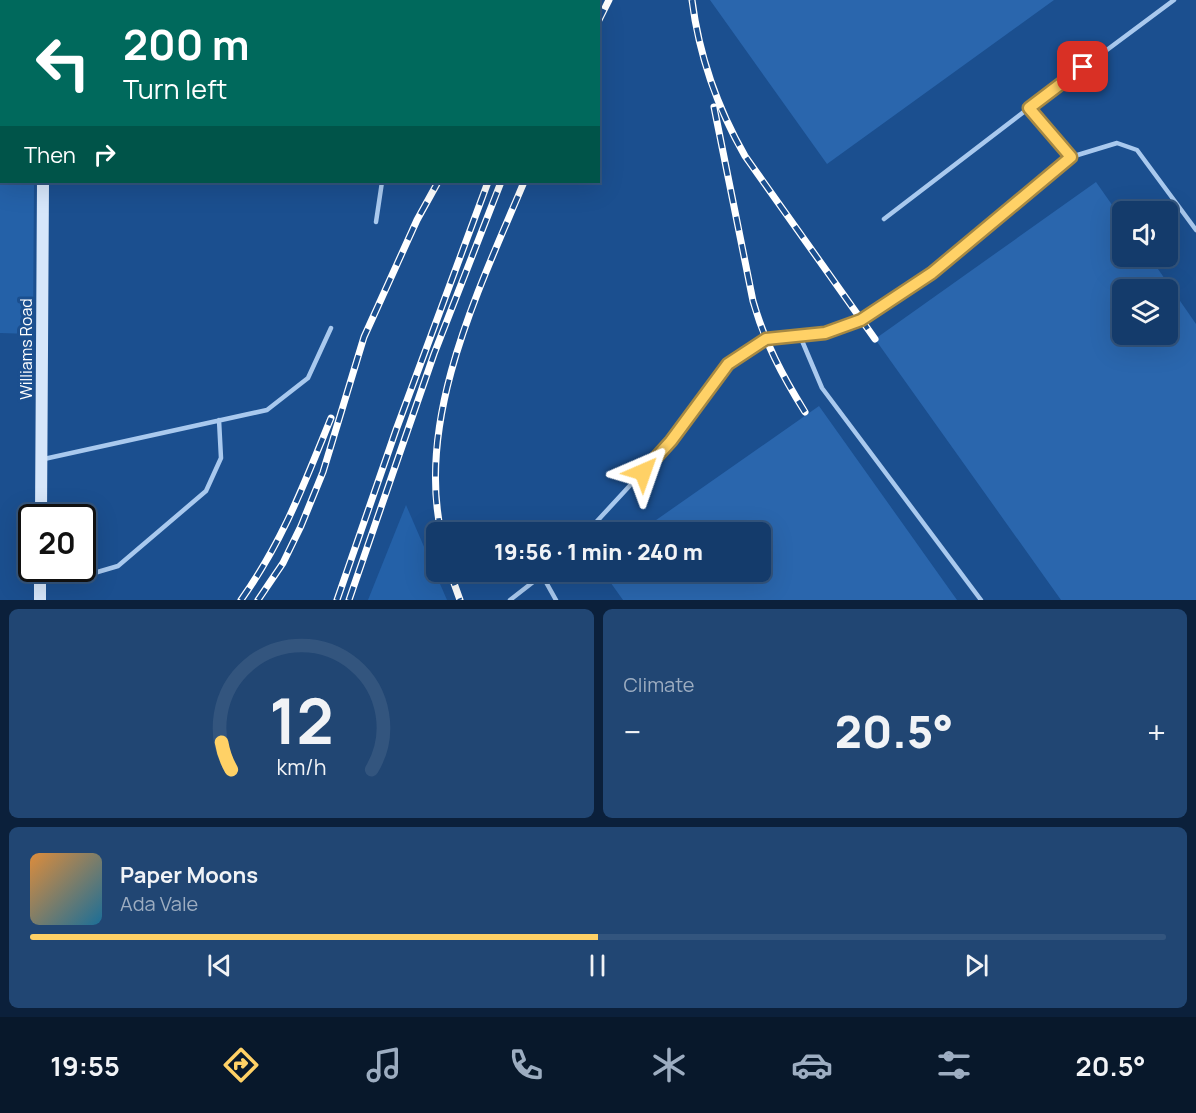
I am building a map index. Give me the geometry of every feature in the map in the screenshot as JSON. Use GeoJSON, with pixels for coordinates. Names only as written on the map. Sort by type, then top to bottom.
{"type":"FeatureCollection","features":[{"type":"Feature","properties":{"kind":"main road","name":"Williams Road"},"geometry":{"type":"LineString","coordinates":[[41,504],[43,183]]}},
{"type":"Feature","properties":{"kind":"main road"},"geometry":{"type":"LineString","coordinates":[[40,582],[40,600]]}},
{"type":"Feature","properties":{"kind":"lane"},"geometry":{"type":"LineString","coordinates":[[885,219],[1174,0]]}},
{"type":"Feature","properties":{"kind":"lane"},"geometry":{"type":"LineString","coordinates":[[1029,108],[1071,157]]}},
{"type":"Feature","properties":{"kind":"lane"},"geometry":{"type":"LineString","coordinates":[[596,522],[671,441],[728,364],[766,339],[825,333],[861,320],[932,273],[1071,157],[1117,143],[1137,150],[1196,230]]}},
{"type":"Feature","properties":{"kind":"lane"},"geometry":{"type":"LineString","coordinates":[[376,222],[382,183]]}},
{"type":"Feature","properties":{"kind":"lane"},"geometry":{"type":"LineString","coordinates":[[41,459],[267,410],[308,378],[331,328]]}},
{"type":"Feature","properties":{"kind":"lane"},"geometry":{"type":"LineString","coordinates":[[800,336],[822,388],[981,600]]}},
{"type":"Feature","properties":{"kind":"lane"},"geometry":{"type":"LineString","coordinates":[[96,572],[118,566],[206,491],[220,458],[219,420]]}},
{"type":"Feature","properties":{"kind":"lane"},"geometry":{"type":"LineString","coordinates":[[510,600],[533,582]]}},
{"type":"Feature","properties":{"kind":"lane"},"geometry":{"type":"LineString","coordinates":[[548,582],[556,600]]}},
{"type":"Feature","properties":{"kind":"shaded area"},"geometry":{"type":"Polygon","coordinates":[[[0,183],[34,183],[33,334],[0,333],[0,183]]]}},
{"type":"Feature","properties":{"kind":"shaded area"},"geometry":{"type":"Polygon","coordinates":[[[406,505],[426,551],[426,582],[439,582],[447,600],[368,600],[406,505]]]}},
{"type":"Feature","properties":{"kind":"building"},"geometry":{"type":"Polygon","coordinates":[[[710,0],[1054,0],[827,164],[710,0]]]}},
{"type":"Feature","properties":{"kind":"building"},"geometry":{"type":"Polygon","coordinates":[[[1096,182],[1112,205],[1112,267],[1157,267],[1165,279],[1112,279],[1112,345],[1178,345],[1178,298],[1196,324],[1196,600],[1061,600],[875,339],[1096,182]]]}},
{"type":"Feature","properties":{"kind":"building"},"geometry":{"type":"Polygon","coordinates":[[[819,406],[957,600],[623,600],[610,582],[771,582],[771,522],[653,522],[819,406]]]}},
{"type":"Feature","properties":{"kind":"railway"},"geometry":{"type":"LineString","coordinates":[[600,18],[609,0]]}},
{"type":"Feature","properties":{"kind":"railway"},"geometry":{"type":"LineString","coordinates":[[692,0],[704,61],[726,119],[745,156],[875,339]]}},
{"type":"Feature","properties":{"kind":"railway"},"geometry":{"type":"LineString","coordinates":[[714,107],[753,301],[775,358],[805,412]]}},
{"type":"Feature","properties":{"kind":"railway"},"geometry":{"type":"LineString","coordinates":[[258,600],[283,563],[301,526],[323,472],[364,337],[417,220],[437,183]]}},
{"type":"Feature","properties":{"kind":"railway"},"geometry":{"type":"LineString","coordinates":[[337,600],[396,430],[488,183]]}},
{"type":"Feature","properties":{"kind":"railway"},"geometry":{"type":"LineString","coordinates":[[349,600],[434,354],[501,183]]}},
{"type":"Feature","properties":{"kind":"railway"},"geometry":{"type":"LineString","coordinates":[[440,522],[436,488],[437,443],[445,398],[472,308],[524,183]]}},
{"type":"Feature","properties":{"kind":"railway"},"geometry":{"type":"LineString","coordinates":[[241,600],[281,534],[331,418]]}},
{"type":"Feature","properties":{"kind":"railway"},"geometry":{"type":"LineString","coordinates":[[454,582],[460,600]]}},
{"type":"Feature","properties":{"kind":"route"},"geometry":{"type":"LineString","coordinates":[[643,472],[671,441],[728,364],[766,339],[825,333],[861,320],[932,273],[1071,157],[1029,108],[1083,67]]}}]}
